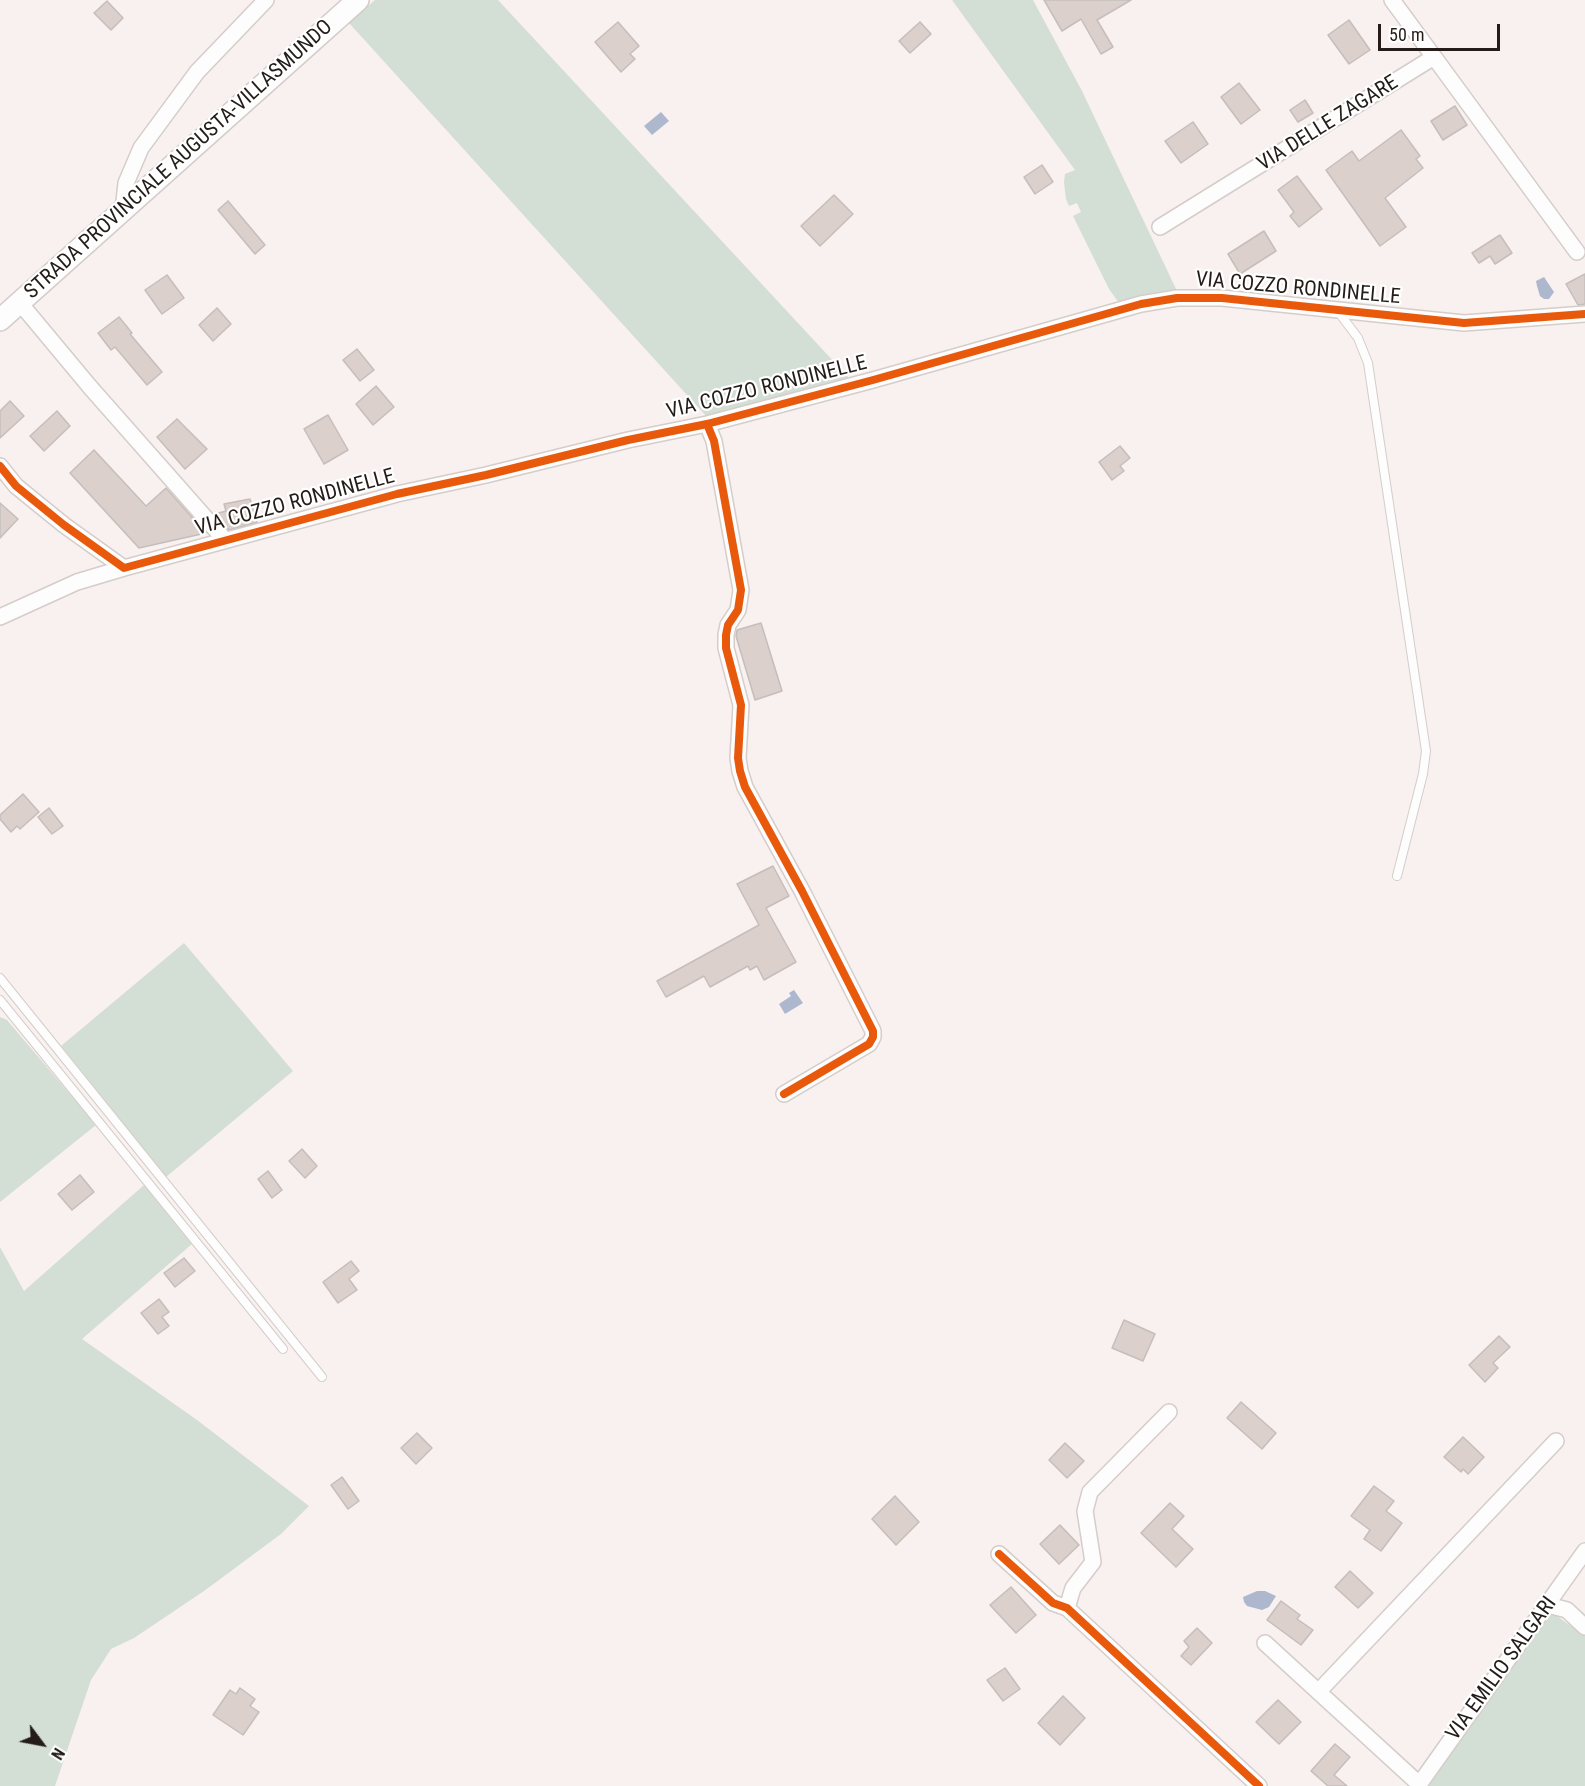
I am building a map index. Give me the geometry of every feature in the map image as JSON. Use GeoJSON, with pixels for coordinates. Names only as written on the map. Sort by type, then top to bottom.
{"type":"FeatureCollection","features":[{"type":"Feature","properties":{"kind":"main road","name":"STRADA PROVINCIALE AUGUSTA-VILLASMUNDO"},"geometry":{"type":"LineString","coordinates":[[7,309],[123,211],[358,0]]}},
{"type":"Feature","properties":{"kind":"street"},"geometry":{"type":"LineString","coordinates":[[123,211],[126,183],[141,148],[197,72],[266,0]]}},
{"type":"Feature","properties":{"kind":"street"},"geometry":{"type":"LineString","coordinates":[[1392,0],[1577,252]]}},
{"type":"Feature","properties":{"kind":"street","name":"VIA DELLE ZAGARE"},"geometry":{"type":"LineString","coordinates":[[1160,227],[1434,57]]}},
{"type":"Feature","properties":{"kind":"street","name":"VIA COZZO RONDINELLE"},"geometry":{"type":"LineString","coordinates":[[0,616],[77,582],[225,540],[397,494],[707,424],[873,380],[1141,303],[1203,297],[1464,323],[1585,314]]}},
{"type":"Feature","properties":{"kind":"street"},"geometry":{"type":"LineString","coordinates":[[7,309],[90,387],[225,540]]}},
{"type":"Feature","properties":{"kind":"street"},"geometry":{"type":"LineString","coordinates":[[707,424],[714,441],[741,590],[738,610],[726,634],[726,648],[741,705],[738,758],[740,771],[745,787],[802,891],[873,1031],[873,1037],[868,1044],[784,1094]]}},
{"type":"Feature","properties":{"kind":"street"},"geometry":{"type":"LineString","coordinates":[[0,466],[16,486],[64,525],[124,568]]}},
{"type":"Feature","properties":{"kind":"street"},"geometry":{"type":"LineString","coordinates":[[1066,1608],[1073,1588],[1093,1562],[1085,1511],[1090,1492],[1169,1412]]}},
{"type":"Feature","properties":{"kind":"street"},"geometry":{"type":"LineString","coordinates":[[1319,1691],[1556,1441]]}},
{"type":"Feature","properties":{"kind":"street","name":"VIA EMILIO SALGARI"},"geometry":{"type":"LineString","coordinates":[[1418,1785],[1585,1551]]}},
{"type":"Feature","properties":{"kind":"street"},"geometry":{"type":"LineString","coordinates":[[999,1554],[1053,1603],[1066,1608],[1259,1786]]}},
{"type":"Feature","properties":{"kind":"street"},"geometry":{"type":"LineString","coordinates":[[1548,1605],[1567,1610],[1585,1627]]}},
{"type":"Feature","properties":{"kind":"street"},"geometry":{"type":"LineString","coordinates":[[1265,1643],[1418,1785]]}},
{"type":"Feature","properties":{"kind":"lane"},"geometry":{"type":"LineString","coordinates":[[1336,309],[1358,339],[1368,363],[1426,751],[1423,774],[1397,876]]}},
{"type":"Feature","properties":{"kind":"lane"},"geometry":{"type":"LineString","coordinates":[[0,978],[321,1377]]}},
{"type":"Feature","properties":{"kind":"lane"},"geometry":{"type":"LineString","coordinates":[[0,1000],[283,1349]]}},
{"type":"Feature","properties":{"kind":"shaded area"},"geometry":{"type":"Polygon","coordinates":[[[375,0],[498,0],[849,378],[707,417],[349,23],[375,0]]]}},
{"type":"Feature","properties":{"kind":"shaded area"},"geometry":{"type":"Polygon","coordinates":[[[952,0],[1033,0],[1082,91],[1177,291],[1119,303],[1109,289],[1073,216],[1081,212],[1077,203],[1069,206],[1066,199],[1065,174],[1075,170],[952,0]]]}},
{"type":"Feature","properties":{"kind":"shaded area"},"geometry":{"type":"Polygon","coordinates":[[[184,943],[293,1071],[166,1177],[61,1046],[184,943]]]}},
{"type":"Feature","properties":{"kind":"shaded area"},"geometry":{"type":"Polygon","coordinates":[[[0,1017],[7,1020],[96,1125],[0,1202],[0,1017]]]}},
{"type":"Feature","properties":{"kind":"shaded area"},"geometry":{"type":"Polygon","coordinates":[[[144,1185],[192,1244],[82,1339],[197,1420],[309,1506],[281,1534],[204,1591],[134,1638],[111,1649],[91,1680],[55,1786],[0,1786],[0,1247],[24,1291],[144,1185]]]}},
{"type":"Feature","properties":{"kind":"shaded area"},"geometry":{"type":"Polygon","coordinates":[[[1554,1614],[1585,1636],[1585,1786],[1426,1786],[1548,1615],[1554,1614]]]}},
{"type":"Feature","properties":{"kind":"water"},"geometry":{"type":"Polygon","coordinates":[[[661,112],[669,121],[652,135],[644,126],[661,112]]]}},
{"type":"Feature","properties":{"kind":"water"},"geometry":{"type":"Polygon","coordinates":[[[1544,277],[1554,292],[1549,299],[1540,296],[1537,286],[1536,281],[1544,277]]]}},
{"type":"Feature","properties":{"kind":"water"},"geometry":{"type":"Polygon","coordinates":[[[794,990],[803,1003],[785,1014],[779,1004],[791,996],[789,993],[794,990]]]}},
{"type":"Feature","properties":{"kind":"water"},"geometry":{"type":"Polygon","coordinates":[[[1257,1591],[1265,1591],[1276,1596],[1269,1607],[1262,1610],[1247,1606],[1244,1602],[1243,1597],[1257,1591]]]}},
{"type":"Feature","properties":{"kind":"building"},"geometry":{"type":"Polygon","coordinates":[[[1044,0],[1131,0],[1097,20],[1113,47],[1101,54],[1081,19],[1062,31],[1044,0]]]}},
{"type":"Feature","properties":{"kind":"building"},"geometry":{"type":"Polygon","coordinates":[[[107,1],[123,18],[111,30],[94,13],[107,1]]]}},
{"type":"Feature","properties":{"kind":"building"},"geometry":{"type":"Polygon","coordinates":[[[1349,20],[1370,50],[1349,64],[1328,35],[1349,20]]]}},
{"type":"Feature","properties":{"kind":"building"},"geometry":{"type":"Polygon","coordinates":[[[618,22],[639,46],[630,54],[635,59],[621,72],[595,42],[618,22]]]}},
{"type":"Feature","properties":{"kind":"building"},"geometry":{"type":"Polygon","coordinates":[[[920,22],[931,34],[910,53],[899,41],[920,22]]]}},
{"type":"Feature","properties":{"kind":"building"},"geometry":{"type":"Polygon","coordinates":[[[1239,83],[1260,110],[1241,124],[1221,97],[1239,83]]]}},
{"type":"Feature","properties":{"kind":"building"},"geometry":{"type":"Polygon","coordinates":[[[1305,100],[1313,113],[1298,122],[1290,110],[1305,100]]]}},
{"type":"Feature","properties":{"kind":"building"},"geometry":{"type":"Polygon","coordinates":[[[1455,106],[1467,125],[1443,140],[1431,121],[1455,106]]]}},
{"type":"Feature","properties":{"kind":"building"},"geometry":{"type":"Polygon","coordinates":[[[1193,122],[1208,144],[1181,163],[1165,141],[1193,122]]]}},
{"type":"Feature","properties":{"kind":"building"},"geometry":{"type":"Polygon","coordinates":[[[1401,130],[1420,156],[1416,159],[1423,168],[1385,198],[1406,227],[1380,246],[1326,170],[1352,151],[1359,161],[1401,130]]]}},
{"type":"Feature","properties":{"kind":"building"},"geometry":{"type":"Polygon","coordinates":[[[1042,165],[1053,182],[1035,194],[1024,177],[1042,165]]]}},
{"type":"Feature","properties":{"kind":"building"},"geometry":{"type":"Polygon","coordinates":[[[1297,176],[1322,209],[1299,227],[1290,216],[1294,212],[1278,190],[1297,176]]]}},
{"type":"Feature","properties":{"kind":"building"},"geometry":{"type":"Polygon","coordinates":[[[834,195],[853,214],[820,246],[801,226],[834,195]]]}},
{"type":"Feature","properties":{"kind":"building"},"geometry":{"type":"Polygon","coordinates":[[[228,201],[265,245],[255,254],[218,210],[228,201]]]}},
{"type":"Feature","properties":{"kind":"building"},"geometry":{"type":"Polygon","coordinates":[[[1264,231],[1276,251],[1240,274],[1228,254],[1264,231]]]}},
{"type":"Feature","properties":{"kind":"building"},"geometry":{"type":"Polygon","coordinates":[[[1500,235],[1512,253],[1495,264],[1490,256],[1479,263],[1472,253],[1500,235]]]}},
{"type":"Feature","properties":{"kind":"building"},"geometry":{"type":"Polygon","coordinates":[[[1585,274],[1585,304],[1578,305],[1566,284],[1585,274]]]}},
{"type":"Feature","properties":{"kind":"building"},"geometry":{"type":"Polygon","coordinates":[[[167,275],[184,298],[162,314],[145,290],[167,275]]]}},
{"type":"Feature","properties":{"kind":"building"},"geometry":{"type":"Polygon","coordinates":[[[217,308],[231,324],[213,341],[199,325],[217,308]]]}},
{"type":"Feature","properties":{"kind":"building"},"geometry":{"type":"Polygon","coordinates":[[[119,317],[132,333],[130,334],[162,372],[147,385],[115,347],[111,350],[98,333],[119,317]]]}},
{"type":"Feature","properties":{"kind":"building"},"geometry":{"type":"Polygon","coordinates":[[[357,349],[374,370],[360,381],[343,360],[357,349]]]}},
{"type":"Feature","properties":{"kind":"building"},"geometry":{"type":"Polygon","coordinates":[[[376,386],[394,407],[373,425],[356,404],[376,386]]]}},
{"type":"Feature","properties":{"kind":"building"},"geometry":{"type":"Polygon","coordinates":[[[10,401],[24,416],[0,438],[0,411],[10,401]]]}},
{"type":"Feature","properties":{"kind":"building"},"geometry":{"type":"Polygon","coordinates":[[[57,411],[70,426],[44,451],[30,436],[57,411]]]}},
{"type":"Feature","properties":{"kind":"building"},"geometry":{"type":"Polygon","coordinates":[[[328,415],[348,450],[324,464],[304,429],[328,415]]]}},
{"type":"Feature","properties":{"kind":"building"},"geometry":{"type":"Polygon","coordinates":[[[177,419],[207,449],[185,469],[157,437],[177,419]]]}},
{"type":"Feature","properties":{"kind":"building"},"geometry":{"type":"Polygon","coordinates":[[[1120,446],[1130,458],[1120,466],[1124,471],[1112,480],[1099,462],[1120,446]]]}},
{"type":"Feature","properties":{"kind":"building"},"geometry":{"type":"Polygon","coordinates":[[[94,450],[146,506],[166,488],[206,533],[139,548],[70,473],[94,450]]]}},
{"type":"Feature","properties":{"kind":"building"},"geometry":{"type":"Polygon","coordinates":[[[250,499],[257,522],[229,530],[215,514],[226,511],[224,504],[250,499]]]}},
{"type":"Feature","properties":{"kind":"building"},"geometry":{"type":"Polygon","coordinates":[[[0,503],[18,519],[0,538],[0,503]]]}},
{"type":"Feature","properties":{"kind":"building"},"geometry":{"type":"Polygon","coordinates":[[[761,623],[782,691],[755,700],[736,636],[737,630],[761,623]]]}},
{"type":"Feature","properties":{"kind":"building"},"geometry":{"type":"Polygon","coordinates":[[[23,794],[39,812],[20,829],[17,826],[11,832],[0,819],[0,815],[23,794]]]}},
{"type":"Feature","properties":{"kind":"building"},"geometry":{"type":"Polygon","coordinates":[[[49,808],[63,826],[52,834],[38,817],[49,808]]]}},
{"type":"Feature","properties":{"kind":"building"},"geometry":{"type":"Polygon","coordinates":[[[773,866],[789,896],[766,908],[796,962],[764,980],[757,966],[750,970],[748,966],[710,987],[704,976],[666,997],[657,981],[759,925],[737,884],[773,866]]]}},
{"type":"Feature","properties":{"kind":"building"},"geometry":{"type":"Polygon","coordinates":[[[302,1149],[317,1166],[305,1178],[289,1161],[302,1149]]]}},
{"type":"Feature","properties":{"kind":"building"},"geometry":{"type":"Polygon","coordinates":[[[268,1171],[282,1190],[272,1198],[258,1179],[268,1171]]]}},
{"type":"Feature","properties":{"kind":"building"},"geometry":{"type":"Polygon","coordinates":[[[80,1175],[94,1192],[72,1210],[58,1194],[80,1175]]]}},
{"type":"Feature","properties":{"kind":"building"},"geometry":{"type":"Polygon","coordinates":[[[184,1258],[195,1271],[175,1287],[164,1273],[184,1258]]]}},
{"type":"Feature","properties":{"kind":"building"},"geometry":{"type":"Polygon","coordinates":[[[351,1261],[359,1271],[349,1279],[357,1290],[338,1303],[323,1282],[351,1261]]]}},
{"type":"Feature","properties":{"kind":"building"},"geometry":{"type":"Polygon","coordinates":[[[159,1299],[169,1312],[162,1317],[169,1326],[158,1334],[141,1313],[159,1299]]]}},
{"type":"Feature","properties":{"kind":"building"},"geometry":{"type":"Polygon","coordinates":[[[1124,1320],[1155,1334],[1143,1361],[1112,1348],[1124,1320]]]}},
{"type":"Feature","properties":{"kind":"building"},"geometry":{"type":"Polygon","coordinates":[[[1499,1336],[1510,1347],[1493,1363],[1498,1368],[1485,1382],[1469,1365],[1499,1336]]]}},
{"type":"Feature","properties":{"kind":"building"},"geometry":{"type":"Polygon","coordinates":[[[1241,1402],[1276,1433],[1262,1449],[1227,1418],[1241,1402]]]}},
{"type":"Feature","properties":{"kind":"building"},"geometry":{"type":"Polygon","coordinates":[[[417,1433],[432,1448],[416,1464],[401,1448],[417,1433]]]}},
{"type":"Feature","properties":{"kind":"building"},"geometry":{"type":"Polygon","coordinates":[[[1463,1437],[1484,1457],[1468,1474],[1463,1469],[1461,1472],[1444,1457],[1463,1437]]]}},
{"type":"Feature","properties":{"kind":"building"},"geometry":{"type":"Polygon","coordinates":[[[1065,1443],[1084,1461],[1067,1478],[1049,1460],[1065,1443]]]}},
{"type":"Feature","properties":{"kind":"building"},"geometry":{"type":"Polygon","coordinates":[[[342,1477],[359,1501],[348,1509],[331,1485],[342,1477]]]}},
{"type":"Feature","properties":{"kind":"building"},"geometry":{"type":"Polygon","coordinates":[[[1374,1486],[1394,1501],[1386,1511],[1402,1523],[1381,1551],[1364,1539],[1370,1530],[1351,1516],[1374,1486]]]}},
{"type":"Feature","properties":{"kind":"building"},"geometry":{"type":"Polygon","coordinates":[[[895,1496],[919,1522],[896,1545],[872,1519],[895,1496]]]}},
{"type":"Feature","properties":{"kind":"building"},"geometry":{"type":"Polygon","coordinates":[[[1170,1503],[1184,1516],[1172,1529],[1193,1549],[1176,1567],[1141,1533],[1170,1503]]]}},
{"type":"Feature","properties":{"kind":"building"},"geometry":{"type":"Polygon","coordinates":[[[1060,1525],[1079,1545],[1059,1564],[1040,1544],[1060,1525]]]}},
{"type":"Feature","properties":{"kind":"building"},"geometry":{"type":"Polygon","coordinates":[[[1350,1571],[1373,1593],[1358,1608],[1335,1587],[1350,1571]]]}},
{"type":"Feature","properties":{"kind":"building"},"geometry":{"type":"Polygon","coordinates":[[[1011,1587],[1036,1615],[1016,1633],[990,1605],[1011,1587]]]}},
{"type":"Feature","properties":{"kind":"building"},"geometry":{"type":"Polygon","coordinates":[[[1281,1601],[1300,1615],[1297,1619],[1313,1630],[1301,1645],[1267,1620],[1281,1601]]]}},
{"type":"Feature","properties":{"kind":"building"},"geometry":{"type":"Polygon","coordinates":[[[1197,1628],[1212,1643],[1191,1665],[1181,1656],[1189,1647],[1184,1641],[1197,1628]]]}},
{"type":"Feature","properties":{"kind":"building"},"geometry":{"type":"Polygon","coordinates":[[[1005,1668],[1020,1689],[1003,1701],[987,1680],[1005,1668]]]}},
{"type":"Feature","properties":{"kind":"building"},"geometry":{"type":"Polygon","coordinates":[[[240,1688],[255,1699],[250,1706],[259,1712],[243,1735],[213,1715],[230,1690],[236,1694],[240,1688]]]}},
{"type":"Feature","properties":{"kind":"building"},"geometry":{"type":"Polygon","coordinates":[[[1063,1696],[1085,1718],[1060,1745],[1038,1723],[1063,1696]]]}},
{"type":"Feature","properties":{"kind":"building"},"geometry":{"type":"Polygon","coordinates":[[[1278,1700],[1301,1722],[1279,1744],[1256,1722],[1278,1700]]]}},
{"type":"Feature","properties":{"kind":"building"},"geometry":{"type":"Polygon","coordinates":[[[1335,1744],[1350,1757],[1334,1775],[1347,1786],[1328,1786],[1311,1771],[1335,1744]]]}},
{"type":"Feature","properties":{"kind":"cycle path"},"geometry":{"type":"LineString","coordinates":[[0,466],[16,486],[64,525],[124,568],[397,494],[707,424],[873,380],[1141,304],[1177,298],[1222,298],[1464,323],[1585,314]]}},
{"type":"Feature","properties":{"kind":"cycle path"},"geometry":{"type":"LineString","coordinates":[[707,424],[714,441],[741,590],[738,610],[728,625],[726,635],[726,648],[741,705],[738,758],[740,771],[745,787],[802,891],[873,1031],[869,1044],[784,1094]]}},
{"type":"Feature","properties":{"kind":"cycle path"},"geometry":{"type":"LineString","coordinates":[[999,1554],[1053,1603],[1067,1608],[1259,1786]]}}]}
